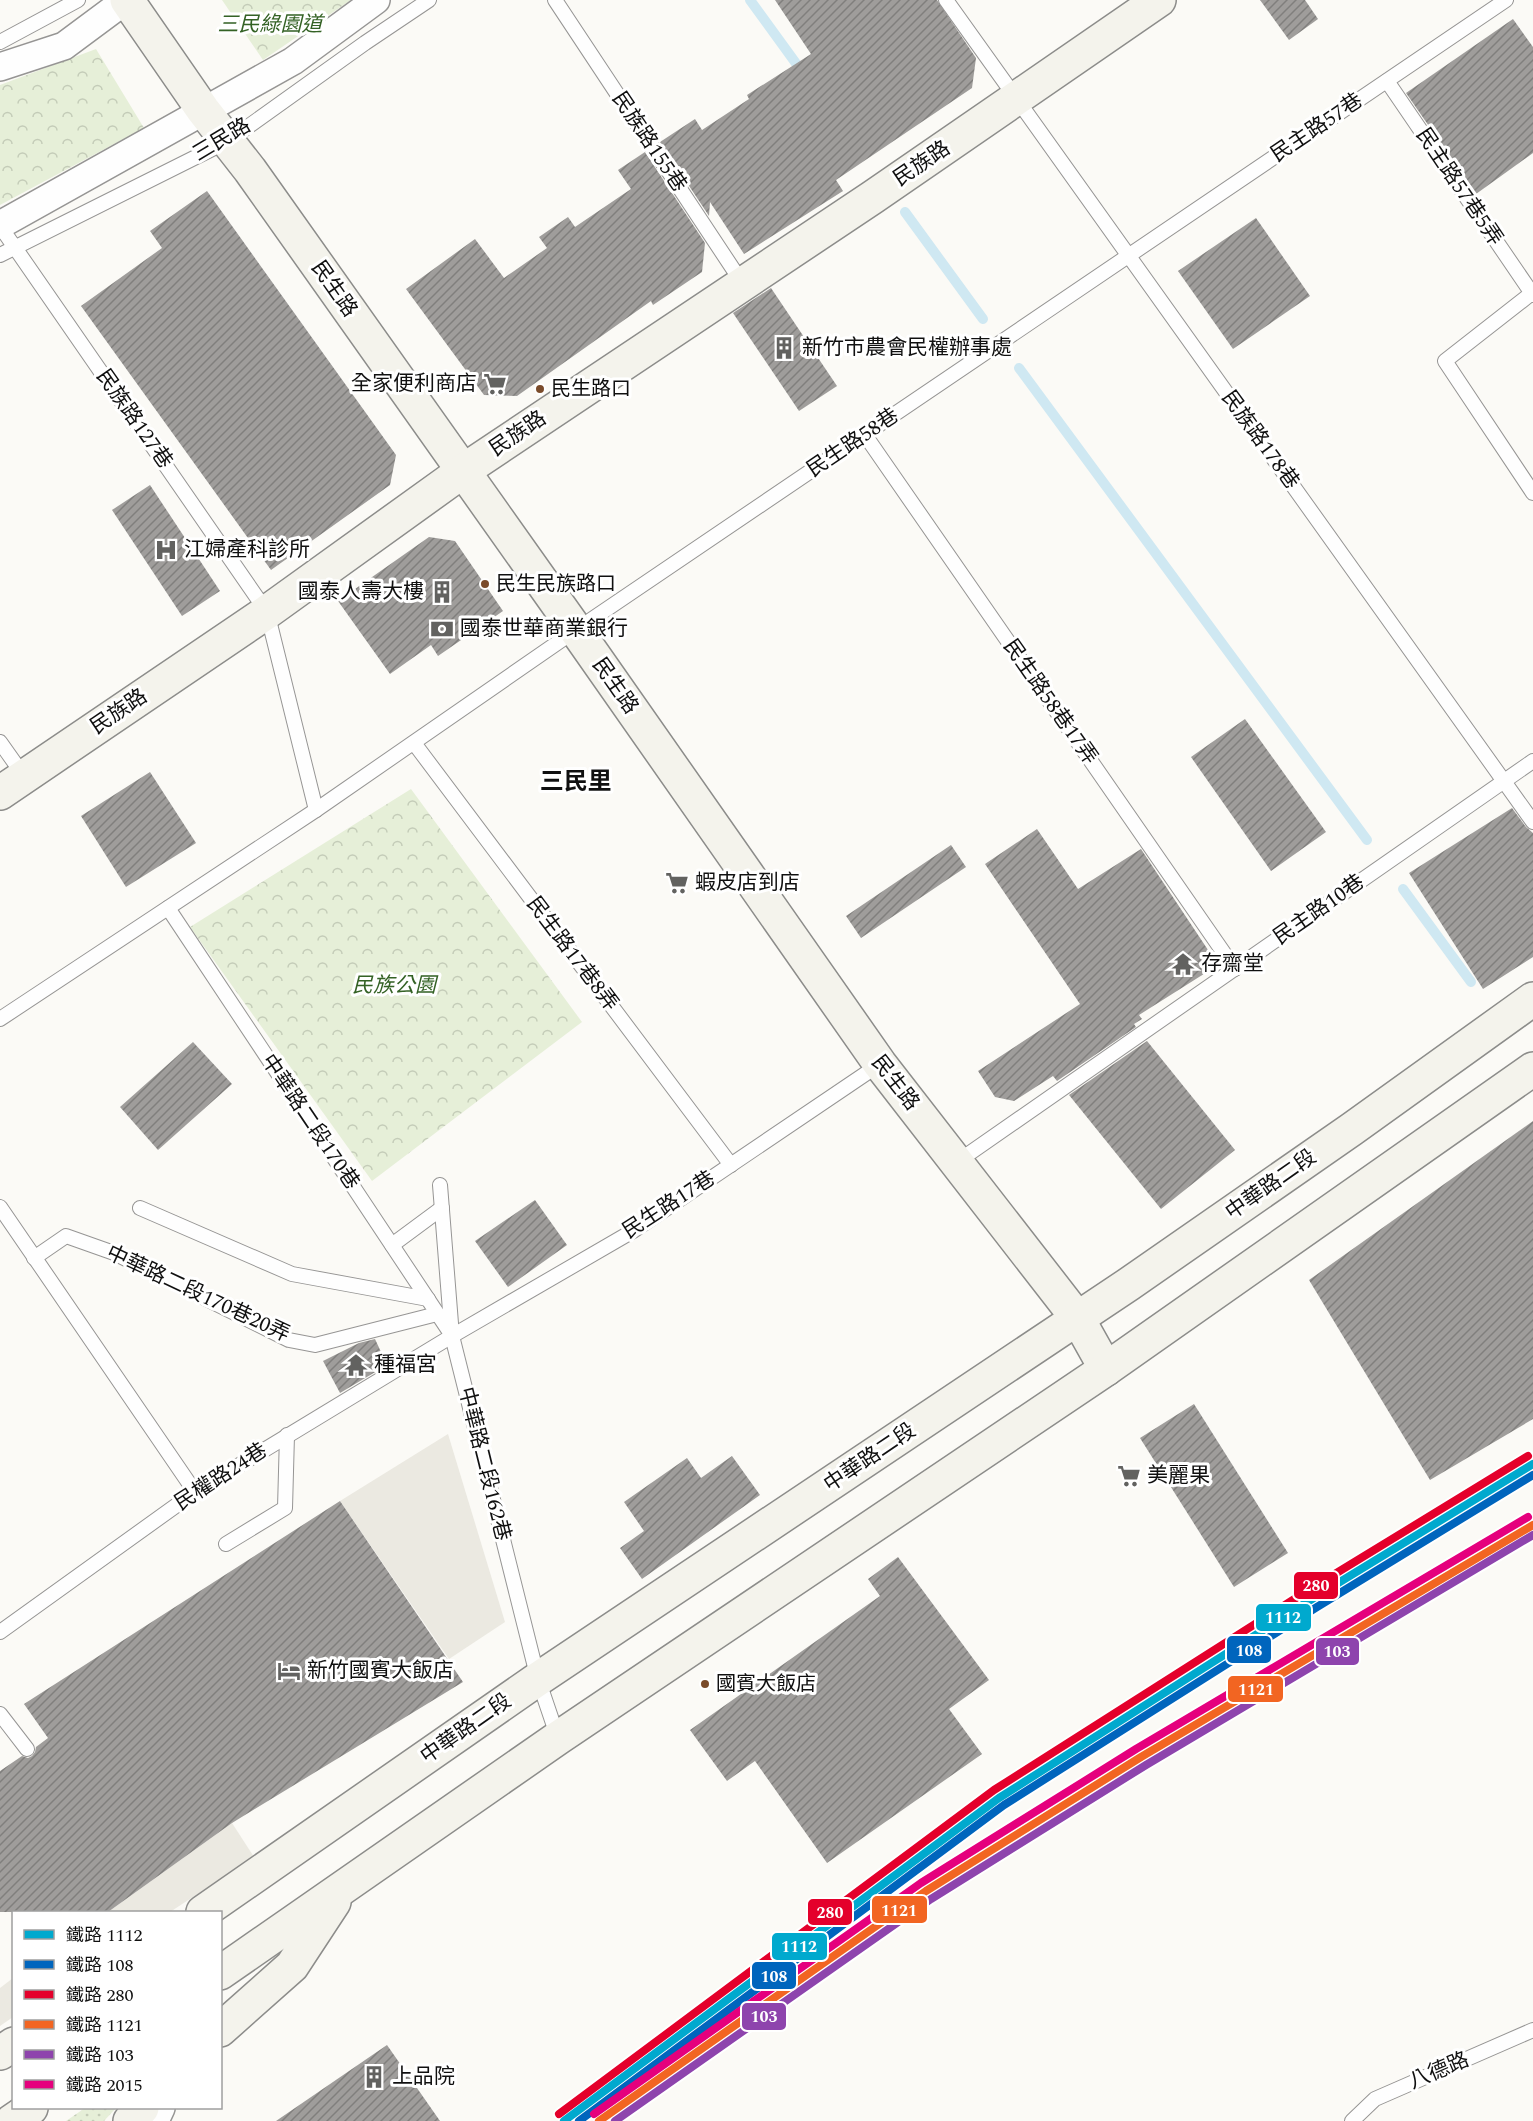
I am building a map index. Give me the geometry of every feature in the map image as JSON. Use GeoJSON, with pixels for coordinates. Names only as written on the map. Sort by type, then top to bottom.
{"type":"FeatureCollection","features":[{"type":"Feature","properties":{"kind":"street"},"geometry":{"type":"LineString","coordinates":[[0,67],[64,46],[127,0]]}},
{"type":"Feature","properties":{"kind":"street","name":"民生路"},"geometry":{"type":"LineString","coordinates":[[127,0],[203,110],[228,141],[576,630],[880,1064],[1078,1319],[1106,1369]]}},
{"type":"Feature","properties":{"kind":"street","name":"三民路"},"geometry":{"type":"LineString","coordinates":[[0,225],[293,60],[375,0]]}},
{"type":"Feature","properties":{"kind":"street","name":"民族路"},"geometry":{"type":"LineString","coordinates":[[12,784],[267,612],[463,471],[744,284],[1159,0]]}},
{"type":"Feature","properties":{"kind":"street","name":"中華路二段"},"geometry":{"type":"LineString","coordinates":[[204,1911],[538,1679],[1078,1319],[1352,1129],[1533,999]]}},
{"type":"Feature","properties":{"kind":"street"},"geometry":{"type":"LineString","coordinates":[[222,1973],[558,1738],[1106,1369],[1533,1070]]}},
{"type":"Feature","properties":{"kind":"street"},"geometry":{"type":"LineString","coordinates":[[222,2028],[292,1966],[343,1887]]}},
{"type":"Feature","properties":{"kind":"street"},"geometry":{"type":"LineString","coordinates":[[12,2121],[30,2109]]}},
{"type":"Feature","properties":{"kind":"street"},"geometry":{"type":"LineString","coordinates":[[130,2121],[141,2109]]}},
{"type":"Feature","properties":{"kind":"lane"},"geometry":{"type":"LineString","coordinates":[[0,42],[78,0]]}},
{"type":"Feature","properties":{"kind":"lane","name":"三民路"},"geometry":{"type":"LineString","coordinates":[[0,255],[228,141],[429,0]]}},
{"type":"Feature","properties":{"kind":"lane","name":"民族路155巷"},"geometry":{"type":"LineString","coordinates":[[555,0],[744,284]]}},
{"type":"Feature","properties":{"kind":"lane","name":"民族路178巷"},"geometry":{"type":"LineString","coordinates":[[946,0],[1533,822]]}},
{"type":"Feature","properties":{"kind":"lane","name":"民主路57巷"},"geometry":{"type":"LineString","coordinates":[[1129,257],[1506,0]]}},
{"type":"Feature","properties":{"kind":"lane","name":"民主路57巷5弄"},"geometry":{"type":"LineString","coordinates":[[1387,81],[1532,294],[1445,361],[1533,493]]}},
{"type":"Feature","properties":{"kind":"lane","name":"民族路127巷"},"geometry":{"type":"LineString","coordinates":[[0,225],[267,612]]}},
{"type":"Feature","properties":{"kind":"lane","name":"民生路58巷"},"geometry":{"type":"LineString","coordinates":[[316,810],[576,630],[1129,257]]}},
{"type":"Feature","properties":{"kind":"lane","name":"民生路58巷17弄"},"geometry":{"type":"LineString","coordinates":[[866,435],[1235,969]]}},
{"type":"Feature","properties":{"kind":"lane"},"geometry":{"type":"LineString","coordinates":[[0,1019],[316,810],[267,612]]}},
{"type":"Feature","properties":{"kind":"lane"},"geometry":{"type":"LineString","coordinates":[[0,742],[12,784]]}},
{"type":"Feature","properties":{"kind":"lane","name":"民生路17巷8弄"},"geometry":{"type":"LineString","coordinates":[[414,742],[731,1165]]}},
{"type":"Feature","properties":{"kind":"lane"},"geometry":{"type":"LineString","coordinates":[[1504,782],[1533,761]]}},
{"type":"Feature","properties":{"kind":"lane","name":"民主路10巷"},"geometry":{"type":"LineString","coordinates":[[957,1162],[1504,782]]}},
{"type":"Feature","properties":{"kind":"lane","name":"中華路二段170巷"},"geometry":{"type":"LineString","coordinates":[[168,908],[452,1336]]}},
{"type":"Feature","properties":{"kind":"lane","name":"民生路17巷"},"geometry":{"type":"LineString","coordinates":[[452,1336],[633,1231],[880,1064]]}},
{"type":"Feature","properties":{"kind":"lane","name":"中華路二段162巷"},"geometry":{"type":"LineString","coordinates":[[440,1185],[452,1336],[538,1679],[558,1738]]}},
{"type":"Feature","properties":{"kind":"lane"},"geometry":{"type":"LineString","coordinates":[[0,1207],[195,1492]]}},
{"type":"Feature","properties":{"kind":"lane"},"geometry":{"type":"LineString","coordinates":[[140,1208],[292,1274],[428,1299]]}},
{"type":"Feature","properties":{"kind":"lane"},"geometry":{"type":"LineString","coordinates":[[392,1245],[442,1208]]}},
{"type":"Feature","properties":{"kind":"lane","name":"中華路二段170巷20弄"},"geometry":{"type":"LineString","coordinates":[[34,1258],[66,1236],[114,1253],[289,1340],[315,1345],[437,1314]]}},
{"type":"Feature","properties":{"kind":"lane","name":"民權路24巷"},"geometry":{"type":"LineString","coordinates":[[0,1632],[195,1492],[452,1336]]}},
{"type":"Feature","properties":{"kind":"lane"},"geometry":{"type":"LineString","coordinates":[[226,1544],[285,1508],[287,1435]]}},
{"type":"Feature","properties":{"kind":"lane"},"geometry":{"type":"LineString","coordinates":[[0,1714],[27,1749]]}},
{"type":"Feature","properties":{"kind":"lane","name":"八德路"},"geometry":{"type":"LineString","coordinates":[[1352,2121],[1375,2099],[1533,2030]]}},
{"type":"Feature","properties":{"kind":"green space","name":"三民綠園道"},"geometry":{"type":"Polygon","coordinates":[[[222,0],[351,0],[263,60],[222,0]]]}},
{"type":"Feature","properties":{"kind":"green space"},"geometry":{"type":"Polygon","coordinates":[[[96,49],[144,128],[0,205],[0,85],[96,49]]]}},
{"type":"Feature","properties":{"kind":"green space","name":"民族公園"},"geometry":{"type":"Polygon","coordinates":[[[411,789],[582,1022],[372,1181],[190,927],[411,789]]]}},
{"type":"Feature","properties":{"kind":"green space"},"geometry":{"type":"Polygon","coordinates":[[[84,2109],[115,2109],[104,2121],[66,2121],[84,2109]]]}},
{"type":"Feature","properties":{"kind":"shaded area"},"geometry":{"type":"Polygon","coordinates":[[[448,1434],[505,1622],[449,1659],[340,1501],[448,1434]]]}},
{"type":"Feature","properties":{"kind":"shaded area"},"geometry":{"type":"Polygon","coordinates":[[[232,1823],[254,1857],[172,1911],[109,1911],[232,1823]]]}},
{"type":"Feature","properties":{"kind":"shaded area"},"geometry":{"type":"Polygon","coordinates":[[[12,1979],[12,2018],[0,2026],[0,1988],[12,1979]]]}},
{"type":"Feature","properties":{"kind":"building"},"geometry":{"type":"Polygon","coordinates":[[[775,0],[937,0],[976,58],[972,88],[836,180],[843,191],[744,254],[710,202],[709,216],[660,142],[695,119],[702,130],[749,99],[747,95],[811,54],[775,0]]]}},
{"type":"Feature","properties":{"kind":"building"},"geometry":{"type":"Polygon","coordinates":[[[1260,0],[1305,0],[1318,19],[1289,40],[1260,0]]]}},
{"type":"Feature","properties":{"kind":"building"},"geometry":{"type":"Polygon","coordinates":[[[1513,19],[1533,47],[1533,153],[1476,194],[1406,93],[1513,19]]]}},
{"type":"Feature","properties":{"kind":"building"},"geometry":{"type":"Polygon","coordinates":[[[645,152],[705,243],[702,272],[653,305],[651,301],[517,396],[484,395],[406,289],[475,239],[504,278],[547,248],[539,237],[568,217],[575,227],[631,189],[618,170],[645,152]]]}},
{"type":"Feature","properties":{"kind":"building"},"geometry":{"type":"Polygon","coordinates":[[[207,191],[396,455],[390,485],[271,570],[81,306],[162,248],[150,231],[207,191]]]}},
{"type":"Feature","properties":{"kind":"building"},"geometry":{"type":"Polygon","coordinates":[[[1256,218],[1310,296],[1233,349],[1178,271],[1256,218]]]}},
{"type":"Feature","properties":{"kind":"building","name":"新竹市農會民權辦事處"},"geometry":{"type":"Polygon","coordinates":[[[771,288],[837,386],[799,411],[733,313],[771,288]]]}},
{"type":"Feature","properties":{"kind":"building","name":"江婦產科診所"},"geometry":{"type":"Polygon","coordinates":[[[150,485],[220,591],[182,616],[112,510],[150,485]]]}},
{"type":"Feature","properties":{"kind":"building","name":"國泰人壽大樓"},"geometry":{"type":"Polygon","coordinates":[[[429,537],[455,541],[503,611],[438,656],[431,645],[390,674],[338,601],[429,537]]]}},
{"type":"Feature","properties":{"kind":"building"},"geometry":{"type":"Polygon","coordinates":[[[1245,719],[1326,832],[1271,871],[1191,757],[1245,719]]]}},
{"type":"Feature","properties":{"kind":"building"},"geometry":{"type":"Polygon","coordinates":[[[150,772],[196,843],[126,887],[81,816],[150,772]]]}},
{"type":"Feature","properties":{"kind":"building"},"geometry":{"type":"Polygon","coordinates":[[[1512,808],[1533,833],[1533,957],[1483,989],[1409,873],[1512,808]]]}},
{"type":"Feature","properties":{"kind":"building"},"geometry":{"type":"Polygon","coordinates":[[[1037,829],[1078,889],[1141,849],[1218,965],[1139,1015],[1142,1019],[1134,1024],[1136,1027],[1057,1081],[1053,1076],[1014,1101],[995,1097],[978,1071],[1080,1004],[985,864],[1037,829]]]}},
{"type":"Feature","properties":{"kind":"building"},"geometry":{"type":"Polygon","coordinates":[[[951,845],[966,867],[861,938],[846,916],[951,845]]]}},
{"type":"Feature","properties":{"kind":"building"},"geometry":{"type":"Polygon","coordinates":[[[1147,1041],[1235,1150],[1161,1209],[1069,1095],[1147,1041]]]}},
{"type":"Feature","properties":{"kind":"building"},"geometry":{"type":"Polygon","coordinates":[[[193,1042],[232,1084],[158,1150],[120,1107],[193,1042]]]}},
{"type":"Feature","properties":{"kind":"building"},"geometry":{"type":"Polygon","coordinates":[[[1533,1121],[1533,1419],[1430,1480],[1309,1280],[1533,1121]]]}},
{"type":"Feature","properties":{"kind":"building"},"geometry":{"type":"Polygon","coordinates":[[[535,1200],[567,1245],[508,1287],[475,1241],[535,1200]]]}},
{"type":"Feature","properties":{"kind":"building","name":"種福宮"},"geometry":{"type":"Polygon","coordinates":[[[375,1339],[387,1365],[340,1393],[323,1361],[359,1343],[375,1339]]]}},
{"type":"Feature","properties":{"kind":"building"},"geometry":{"type":"Polygon","coordinates":[[[1194,1404],[1288,1553],[1234,1587],[1140,1438],[1194,1404]]]}},
{"type":"Feature","properties":{"kind":"building"},"geometry":{"type":"Polygon","coordinates":[[[732,1456],[760,1495],[642,1579],[620,1548],[644,1531],[624,1502],[687,1458],[701,1478],[732,1456]]]}},
{"type":"Feature","properties":{"kind":"building","name":"新竹國賓大飯店"},"geometry":{"type":"Polygon","coordinates":[[[340,1501],[463,1682],[232,1823],[109,1911],[0,1912],[0,1771],[22,1756],[28,1758],[32,1756],[36,1747],[48,1738],[24,1704],[340,1501]]]}},
{"type":"Feature","properties":{"kind":"building"},"geometry":{"type":"Polygon","coordinates":[[[898,1557],[989,1680],[949,1709],[982,1754],[827,1863],[755,1761],[727,1781],[690,1730],[880,1596],[868,1579],[898,1557]]]}},
{"type":"Feature","properties":{"kind":"building","name":"上品院"},"geometry":{"type":"Polygon","coordinates":[[[387,2045],[440,2121],[276,2121],[387,2045]]]}},
{"type":"Feature","properties":{"kind":"waterway"},"geometry":{"type":"LineString","coordinates":[[750,0],[803,73]]}},
{"type":"Feature","properties":{"kind":"waterway"},"geometry":{"type":"LineString","coordinates":[[905,212],[983,319]]}},
{"type":"Feature","properties":{"kind":"waterway"},"geometry":{"type":"LineString","coordinates":[[1019,368],[1367,840]]}},
{"type":"Feature","properties":{"kind":"waterway"},"geometry":{"type":"LineString","coordinates":[[1403,889],[1471,982]]}},
{"type":"Feature","properties":{"kind":"rail line","name":"280"},"geometry":{"type":"LineString","coordinates":[[559,2114],[994,1790],[1307,1591],[1528,1456]]}},
{"type":"Feature","properties":{"kind":"rail line","name":"1112"},"geometry":{"type":"LineString","coordinates":[[564,2121],[999,1798],[1312,1599],[1533,1464]]}},
{"type":"Feature","properties":{"kind":"rail line","name":"108"},"geometry":{"type":"LineString","coordinates":[[579,2121],[1004,1805],[1317,1607],[1533,1475]]}},
{"type":"Feature","properties":{"kind":"rail line","name":"2015"},"geometry":{"type":"LineString","coordinates":[[594,2114],[921,1883],[1136,1749],[1528,1517]]}},
{"type":"Feature","properties":{"kind":"rail line","name":"1121"},"geometry":{"type":"LineString","coordinates":[[599,2121],[926,1891],[1141,1757],[1533,1525]]}},
{"type":"Feature","properties":{"kind":"rail line","name":"103"},"geometry":{"type":"LineString","coordinates":[[615,2121],[931,1899],[1146,1765],[1533,1535]]}},
{"type":"Feature","properties":{"kind":"place","name":"新竹市農會民權辦事處"},"geometry":{"type":"Point","coordinates":[784,348]}},
{"type":"Feature","properties":{"kind":"place","name":"全家便利商店"},"geometry":{"type":"Point","coordinates":[495,384]}},
{"type":"Feature","properties":{"kind":"place","name":"民生路口"},"geometry":{"type":"Point","coordinates":[540,389]}},
{"type":"Feature","properties":{"kind":"place","name":"江婦產科診所"},"geometry":{"type":"Point","coordinates":[166,550]}},
{"type":"Feature","properties":{"kind":"place","name":"民生民族路口"},"geometry":{"type":"Point","coordinates":[485,584]}},
{"type":"Feature","properties":{"kind":"place","name":"國泰人壽大樓"},"geometry":{"type":"Point","coordinates":[442,592]}},
{"type":"Feature","properties":{"kind":"place","name":"國泰世華商業銀行"},"geometry":{"type":"Point","coordinates":[442,629]}},
{"type":"Feature","properties":{"kind":"place","name":"蝦皮店到店"},"geometry":{"type":"Point","coordinates":[677,883]}},
{"type":"Feature","properties":{"kind":"place","name":"存齋堂"},"geometry":{"type":"Point","coordinates":[1183,964]}},
{"type":"Feature","properties":{"kind":"place","name":"種福宮"},"geometry":{"type":"Point","coordinates":[356,1365]}},
{"type":"Feature","properties":{"kind":"place","name":"美麗果"},"geometry":{"type":"Point","coordinates":[1129,1476]}},
{"type":"Feature","properties":{"kind":"place","name":"新竹國賓大飯店"},"geometry":{"type":"Point","coordinates":[289,1671]}},
{"type":"Feature","properties":{"kind":"place","name":"國賓大飯店"},"geometry":{"type":"Point","coordinates":[705,1684]}},
{"type":"Feature","properties":{"kind":"place","name":"上品院"},"geometry":{"type":"Point","coordinates":[374,2077]}},
{"type":"Feature","properties":{"kind":"district","name":"三民里"},"geometry":{"type":"Point","coordinates":[576,782]}}]}
